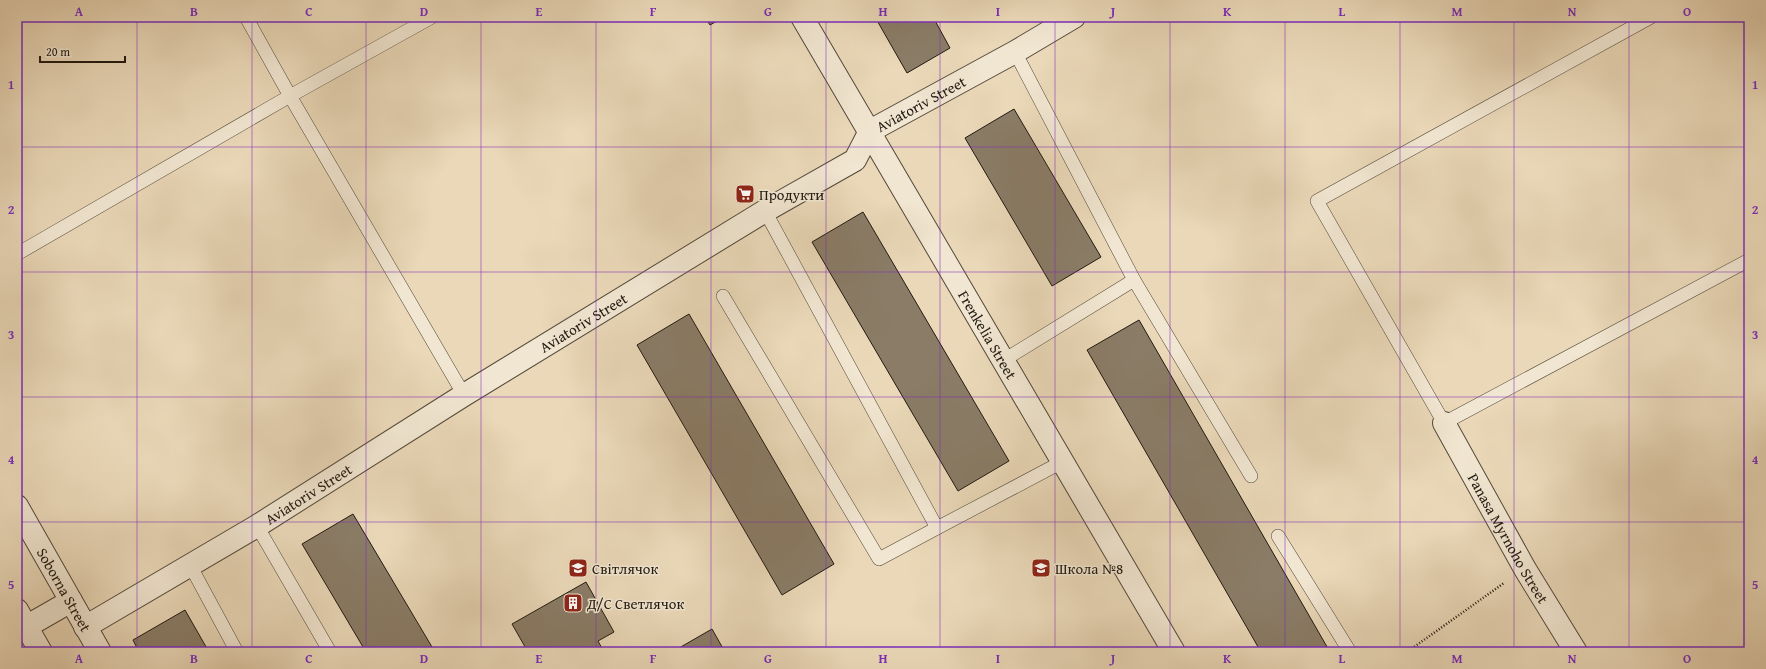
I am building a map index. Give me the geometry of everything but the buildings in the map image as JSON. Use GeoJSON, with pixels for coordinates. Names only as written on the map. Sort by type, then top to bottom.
{"type":"FeatureCollection","features":[{"type":"Feature","properties":{"kind":"street","name":"Frenkelia Street"},"geometry":{"type":"LineString","coordinates":[[802,17],[1174,652]]}},
{"type":"Feature","properties":{"kind":"street","name":"Aviatoriv Street"},"geometry":{"type":"LineString","coordinates":[[85,627],[257,526],[464,395],[764,211],[855,160],[870,131],[1015,52],[1074,17]]}},
{"type":"Feature","properties":{"kind":"street","name":"Panasa Myrnoho Street"},"geometry":{"type":"LineString","coordinates":[[1444,423],[1525,568],[1576,652]]}},
{"type":"Feature","properties":{"kind":"street","name":"Soborna Street"},"geometry":{"type":"LineString","coordinates":[[17,506],[100,652]]}},
{"type":"Feature","properties":{"kind":"street"},"geometry":{"type":"LineString","coordinates":[[41,652],[20,623],[71,601]]}},
{"type":"Feature","properties":{"kind":"lane"},"geometry":{"type":"LineString","coordinates":[[246,17],[290,96],[464,395]]}},
{"type":"Feature","properties":{"kind":"lane"},"geometry":{"type":"LineString","coordinates":[[17,254],[290,96],[432,17]]}},
{"type":"Feature","properties":{"kind":"lane"},"geometry":{"type":"LineString","coordinates":[[1651,17],[1317,201],[1444,423],[1749,260]]}},
{"type":"Feature","properties":{"kind":"lane"},"geometry":{"type":"LineString","coordinates":[[1015,52],[1134,280],[1251,476]]}},
{"type":"Feature","properties":{"kind":"lane"},"geometry":{"type":"LineString","coordinates":[[764,211],[937,528]]}},
{"type":"Feature","properties":{"kind":"lane"},"geometry":{"type":"LineString","coordinates":[[1004,360],[1134,280]]}},
{"type":"Feature","properties":{"kind":"lane"},"geometry":{"type":"LineString","coordinates":[[723,296],[879,559],[1062,462]]}},
{"type":"Feature","properties":{"kind":"lane"},"geometry":{"type":"LineString","coordinates":[[257,526],[330,652]]}},
{"type":"Feature","properties":{"kind":"lane"},"geometry":{"type":"LineString","coordinates":[[1278,536],[1350,652]]}},
{"type":"Feature","properties":{"kind":"lane"},"geometry":{"type":"LineString","coordinates":[[190,565],[237,652]]}},
{"type":"Feature","properties":{"kind":"path"},"geometry":{"type":"LineString","coordinates":[[1407,652],[1525,568]]}},
{"type":"Feature","properties":{"kind":"place","name":"Продукти"},"geometry":{"type":"Point","coordinates":[745,194]}},
{"type":"Feature","properties":{"kind":"place","name":"Світлячок"},"geometry":{"type":"Point","coordinates":[578,568]}},
{"type":"Feature","properties":{"kind":"place","name":"Школа №8"},"geometry":{"type":"Point","coordinates":[1041,568]}},
{"type":"Feature","properties":{"kind":"place","name":"Д/С Светлячок"},"geometry":{"type":"Point","coordinates":[573,603]}}]}
